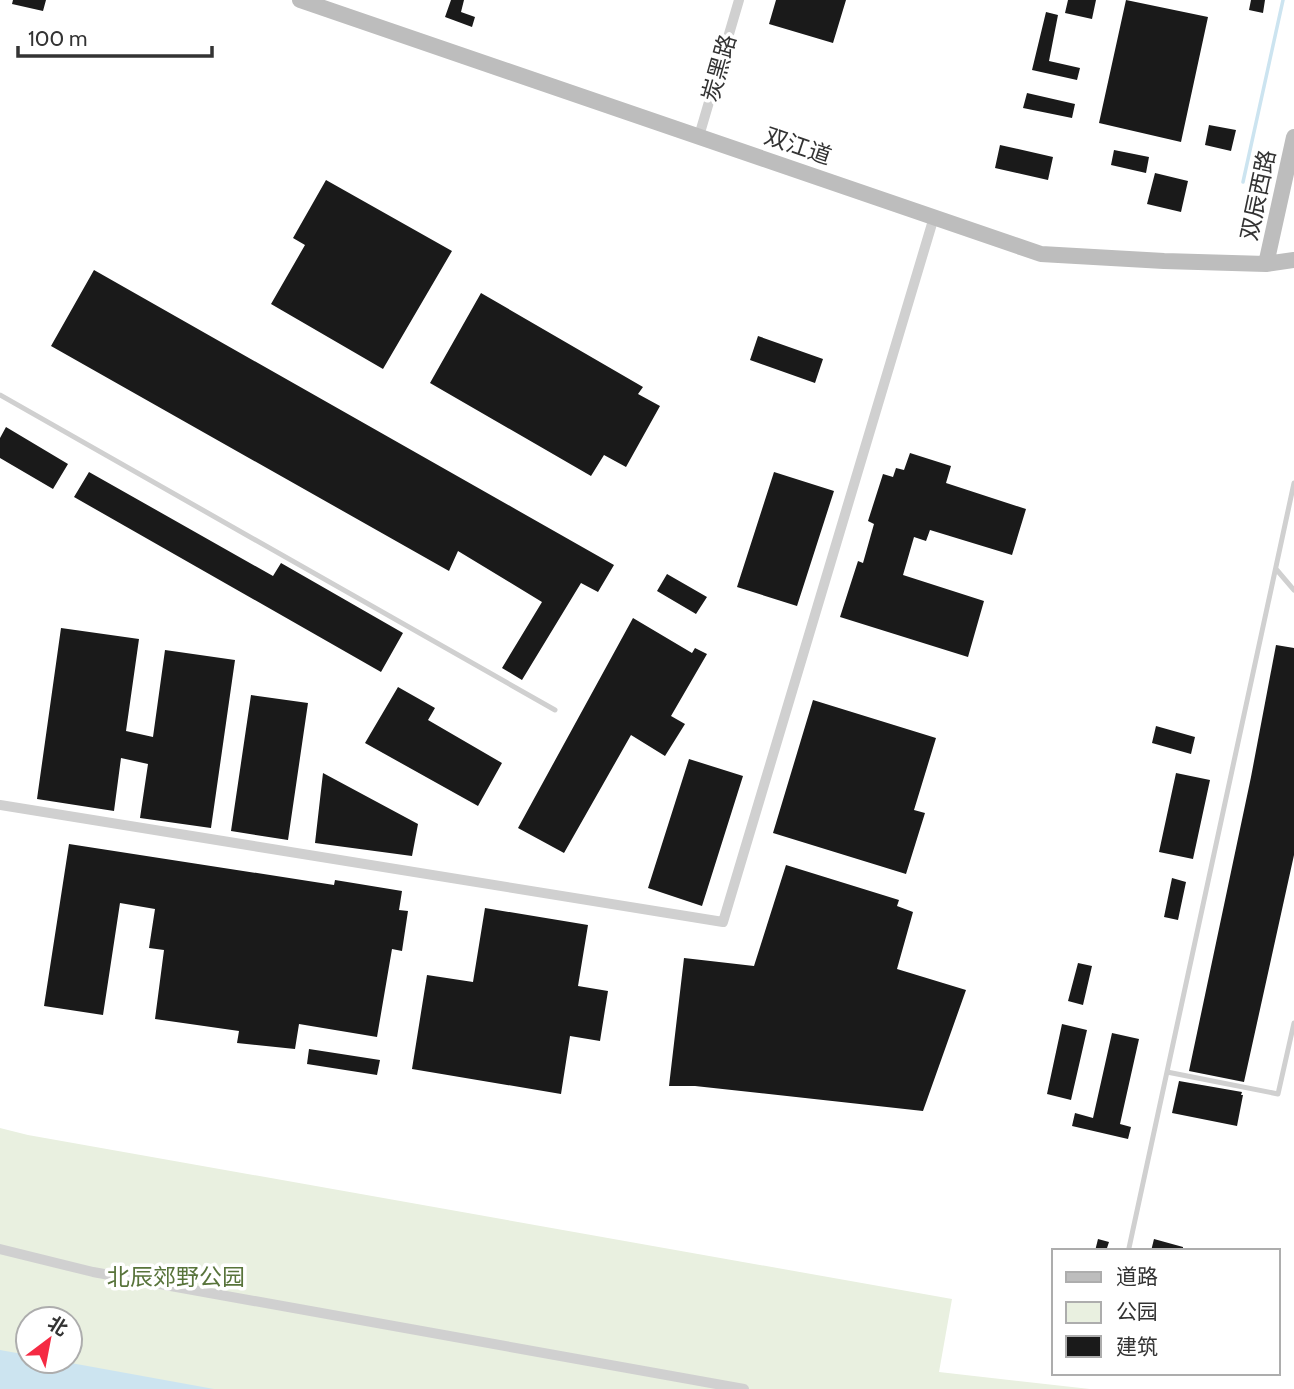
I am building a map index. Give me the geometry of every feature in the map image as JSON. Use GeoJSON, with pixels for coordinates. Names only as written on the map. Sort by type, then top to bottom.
{"type":"FeatureCollection","features":[{"type":"Feature","properties":{"kind":"main road","name":"双江道"},"geometry":{"type":"LineString","coordinates":[[300,0],[1041,254],[1266,264],[1294,260]]}},
{"type":"Feature","properties":{"kind":"main road","name":"双辰西路"},"geometry":{"type":"LineString","coordinates":[[1266,264],[1294,137]]}},
{"type":"Feature","properties":{"kind":"street","name":"炭黑路"},"geometry":{"type":"LineString","coordinates":[[699,136],[739,0]]}},
{"type":"Feature","properties":{"kind":"street"},"geometry":{"type":"LineString","coordinates":[[0,805],[723,922],[934,217]]}},
{"type":"Feature","properties":{"kind":"street"},"geometry":{"type":"LineString","coordinates":[[0,1249],[93,1272],[744,1389]]}},
{"type":"Feature","properties":{"kind":"lane"},"geometry":{"type":"LineString","coordinates":[[0,395],[555,710]]}},
{"type":"Feature","properties":{"kind":"lane"},"geometry":{"type":"LineString","coordinates":[[1129,1248],[1294,483]]}},
{"type":"Feature","properties":{"kind":"lane"},"geometry":{"type":"LineString","coordinates":[[1276,569],[1294,590]]}},
{"type":"Feature","properties":{"kind":"lane"},"geometry":{"type":"LineString","coordinates":[[1167,1072],[1278,1094],[1294,1023]]}},
{"type":"Feature","properties":{"kind":"green space","name":"北辰郊野公园"},"geometry":{"type":"Polygon","coordinates":[[[0,1128],[952,1299],[939,1372],[1090,1389],[0,1389],[0,1128]]]}},
{"type":"Feature","properties":{"kind":"water"},"geometry":{"type":"Polygon","coordinates":[[[0,1350],[14,1352],[14,1375],[84,1375],[84,1365],[214,1389],[0,1389],[0,1350]]]}},
{"type":"Feature","properties":{"kind":"building"},"geometry":{"type":"Polygon","coordinates":[[[13,0],[46,0],[43,11],[12,4],[13,0]]]}},
{"type":"Feature","properties":{"kind":"building"},"geometry":{"type":"Polygon","coordinates":[[[451,0],[464,0],[461,12],[475,17],[472,27],[445,17],[451,0]]]}},
{"type":"Feature","properties":{"kind":"building"},"geometry":{"type":"Polygon","coordinates":[[[776,0],[846,0],[833,43],[769,24],[776,0]]]}},
{"type":"Feature","properties":{"kind":"building"},"geometry":{"type":"Polygon","coordinates":[[[1068,0],[1096,0],[1092,19],[1065,13],[1068,0]]]}},
{"type":"Feature","properties":{"kind":"building"},"geometry":{"type":"Polygon","coordinates":[[[1126,0],[1208,17],[1181,142],[1099,123],[1126,0]]]}},
{"type":"Feature","properties":{"kind":"building"},"geometry":{"type":"Polygon","coordinates":[[[1251,0],[1265,0],[1263,13],[1249,10],[1251,0]]]}},
{"type":"Feature","properties":{"kind":"building"},"geometry":{"type":"Polygon","coordinates":[[[1046,12],[1058,15],[1049,61],[1080,68],[1077,80],[1032,70],[1046,12]]]}},
{"type":"Feature","properties":{"kind":"building"},"geometry":{"type":"Polygon","coordinates":[[[1027,93],[1075,104],[1072,118],[1023,108],[1027,93]]]}},
{"type":"Feature","properties":{"kind":"building"},"geometry":{"type":"Polygon","coordinates":[[[1209,125],[1236,130],[1231,151],[1205,145],[1209,125]]]}},
{"type":"Feature","properties":{"kind":"building"},"geometry":{"type":"Polygon","coordinates":[[[1000,145],[1053,157],[1048,180],[995,168],[1000,145]]]}},
{"type":"Feature","properties":{"kind":"building"},"geometry":{"type":"Polygon","coordinates":[[[1114,150],[1149,157],[1146,173],[1111,165],[1114,150]]]}},
{"type":"Feature","properties":{"kind":"building"},"geometry":{"type":"Polygon","coordinates":[[[1155,173],[1188,181],[1181,212],[1147,204],[1155,173]]]}},
{"type":"Feature","properties":{"kind":"building"},"geometry":{"type":"Polygon","coordinates":[[[326,180],[452,251],[383,369],[271,304],[305,245],[293,238],[326,180]]]}},
{"type":"Feature","properties":{"kind":"building"},"geometry":{"type":"Polygon","coordinates":[[[94,270],[614,565],[598,592],[581,583],[522,680],[502,668],[542,602],[458,551],[449,571],[51,346],[94,270]]]}},
{"type":"Feature","properties":{"kind":"building"},"geometry":{"type":"Polygon","coordinates":[[[481,293],[643,387],[638,394],[660,406],[626,467],[604,455],[591,476],[430,383],[481,293]]]}},
{"type":"Feature","properties":{"kind":"building"},"geometry":{"type":"Polygon","coordinates":[[[758,336],[823,359],[815,383],[750,360],[758,336]]]}},
{"type":"Feature","properties":{"kind":"building"},"geometry":{"type":"Polygon","coordinates":[[[6,427],[68,464],[53,489],[0,458],[0,438],[6,427]]]}},
{"type":"Feature","properties":{"kind":"building"},"geometry":{"type":"Polygon","coordinates":[[[910,453],[951,466],[946,483],[1026,509],[1012,555],[930,530],[926,541],[914,537],[903,575],[984,601],[968,657],[840,617],[858,561],[863,563],[874,524],[868,521],[883,474],[893,477],[896,468],[904,470],[910,453]]]}},
{"type":"Feature","properties":{"kind":"building"},"geometry":{"type":"Polygon","coordinates":[[[89,472],[273,576],[281,563],[403,633],[381,672],[74,497],[89,472]]]}},
{"type":"Feature","properties":{"kind":"building"},"geometry":{"type":"Polygon","coordinates":[[[774,472],[834,491],[797,606],[737,587],[774,472]]]}},
{"type":"Feature","properties":{"kind":"building"},"geometry":{"type":"Polygon","coordinates":[[[667,574],[707,597],[696,614],[657,591],[667,574]]]}},
{"type":"Feature","properties":{"kind":"building"},"geometry":{"type":"Polygon","coordinates":[[[633,618],[692,653],[695,648],[707,654],[671,716],[685,724],[665,756],[631,735],[564,853],[518,828],[633,618]]]}},
{"type":"Feature","properties":{"kind":"building"},"geometry":{"type":"Polygon","coordinates":[[[61,628],[139,639],[126,731],[153,737],[165,650],[235,660],[211,828],[140,818],[148,764],[121,758],[114,811],[37,799],[61,628]]]}},
{"type":"Feature","properties":{"kind":"building"},"geometry":{"type":"Polygon","coordinates":[[[1276,645],[1294,648],[1294,855],[1244,1082],[1189,1071],[1276,645]]]}},
{"type":"Feature","properties":{"kind":"building"},"geometry":{"type":"Polygon","coordinates":[[[398,687],[435,708],[428,720],[502,763],[478,806],[365,743],[398,687]]]}},
{"type":"Feature","properties":{"kind":"building"},"geometry":{"type":"Polygon","coordinates":[[[251,695],[308,703],[288,840],[231,831],[251,695]]]}},
{"type":"Feature","properties":{"kind":"building"},"geometry":{"type":"Polygon","coordinates":[[[813,700],[936,738],[914,810],[925,813],[906,874],[773,833],[813,700]]]}},
{"type":"Feature","properties":{"kind":"building"},"geometry":{"type":"Polygon","coordinates":[[[1156,726],[1195,737],[1191,754],[1152,743],[1156,726]]]}},
{"type":"Feature","properties":{"kind":"building"},"geometry":{"type":"Polygon","coordinates":[[[689,759],[743,776],[702,906],[648,888],[689,759]]]}},
{"type":"Feature","properties":{"kind":"building"},"geometry":{"type":"Polygon","coordinates":[[[323,773],[418,824],[412,856],[315,843],[323,773]]]}},
{"type":"Feature","properties":{"kind":"building"},"geometry":{"type":"Polygon","coordinates":[[[1176,773],[1210,780],[1193,859],[1159,852],[1176,773]]]}},
{"type":"Feature","properties":{"kind":"building"},"geometry":{"type":"Polygon","coordinates":[[[69,844],[334,885],[335,880],[402,891],[399,910],[408,911],[402,951],[392,949],[377,1037],[299,1024],[295,1049],[237,1043],[239,1031],[155,1019],[164,950],[149,948],[155,909],[120,903],[103,1015],[44,1006],[69,844]]]}},
{"type":"Feature","properties":{"kind":"building"},"geometry":{"type":"Polygon","coordinates":[[[786,865],[899,900],[897,906],[913,912],[897,969],[966,990],[923,1111],[695,1086],[669,1086],[684,958],[754,966],[786,865]]]}},
{"type":"Feature","properties":{"kind":"building"},"geometry":{"type":"Polygon","coordinates":[[[1172,878],[1186,882],[1178,920],[1164,917],[1172,878]]]}},
{"type":"Feature","properties":{"kind":"building"},"geometry":{"type":"Polygon","coordinates":[[[485,908],[588,925],[578,986],[608,991],[600,1041],[570,1036],[561,1094],[412,1069],[427,975],[473,982],[485,908]]]}},
{"type":"Feature","properties":{"kind":"building"},"geometry":{"type":"Polygon","coordinates":[[[1078,963],[1092,966],[1083,1005],[1068,1001],[1078,963]]]}},
{"type":"Feature","properties":{"kind":"building"},"geometry":{"type":"Polygon","coordinates":[[[1062,1024],[1087,1030],[1071,1100],[1047,1094],[1062,1024]]]}},
{"type":"Feature","properties":{"kind":"building"},"geometry":{"type":"Polygon","coordinates":[[[1112,1033],[1139,1039],[1120,1124],[1131,1127],[1128,1139],[1072,1126],[1075,1113],[1093,1118],[1112,1033]]]}},
{"type":"Feature","properties":{"kind":"building"},"geometry":{"type":"Polygon","coordinates":[[[309,1049],[380,1060],[377,1075],[307,1064],[309,1049]]]}},
{"type":"Feature","properties":{"kind":"building"},"geometry":{"type":"Polygon","coordinates":[[[1179,1081],[1242,1092],[1237,1126],[1172,1113],[1179,1081]]]}},
{"type":"Feature","properties":{"kind":"building"},"geometry":{"type":"Polygon","coordinates":[[[1098,1239],[1109,1242],[1107,1249],[1096,1249],[1098,1239]]]}},
{"type":"Feature","properties":{"kind":"building"},"geometry":{"type":"Polygon","coordinates":[[[1154,1239],[1183,1247],[1183,1249],[1152,1249],[1154,1239]]]}},
{"type":"Feature","properties":{"kind":"waterway"},"geometry":{"type":"LineString","coordinates":[[1243,182],[1283,0]]}}]}
